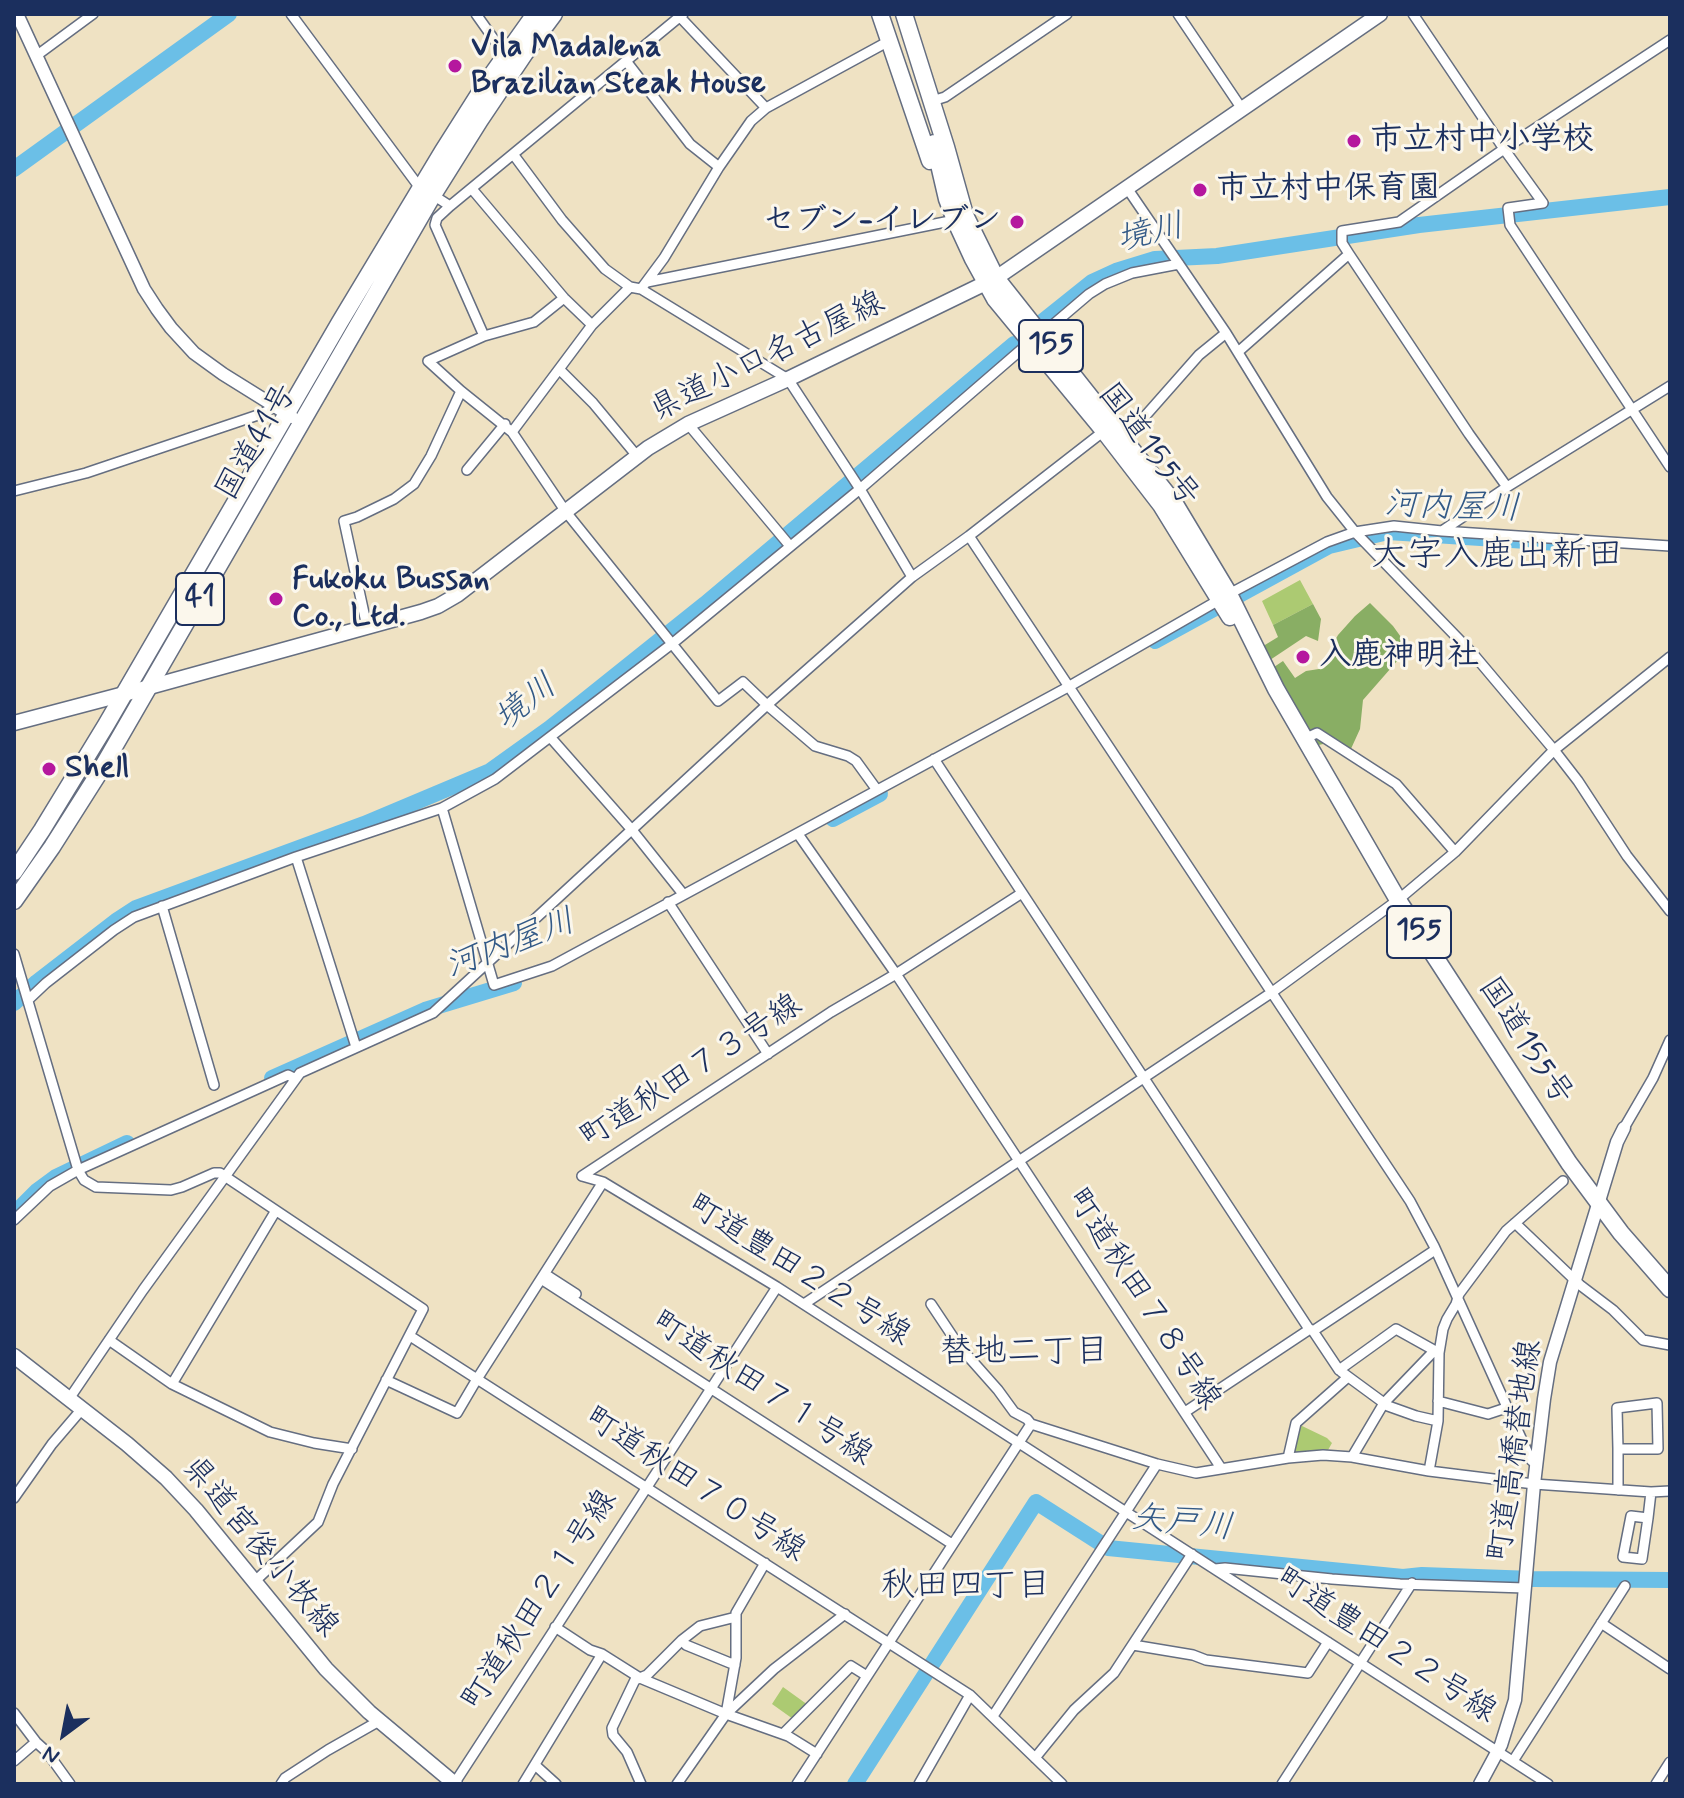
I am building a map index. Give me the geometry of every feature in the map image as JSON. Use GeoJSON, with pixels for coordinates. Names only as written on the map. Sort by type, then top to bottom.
{"type":"FeatureCollection","features":[{"type":"Feature","properties":{"kind":"highway","name":"国道41号"},"geometry":{"type":"LineString","coordinates":[[426,192],[457,128],[535,14]]}},
{"type":"Feature","properties":{"kind":"highway","name":"国道41号"},"geometry":{"type":"LineString","coordinates":[[14,872],[124,694],[288,414],[426,192],[554,14]]}},
{"type":"Feature","properties":{"kind":"highway","name":"155"},"geometry":{"type":"LineString","coordinates":[[880,14],[926,151],[947,199]]}},
{"type":"Feature","properties":{"kind":"highway","name":"国道155号"},"geometry":{"type":"LineString","coordinates":[[904,18],[923,71],[965,215],[995,299],[1036,338],[1175,504],[1243,632],[1398,900],[1569,1163],[1598,1204],[1670,1289]]}},
{"type":"Feature","properties":{"kind":"highway","name":"国道155号"},"geometry":{"type":"LineString","coordinates":[[904,18],[947,199],[955,220],[991,281]]}},
{"type":"Feature","properties":{"kind":"highway","name":"国道155号"},"geometry":{"type":"LineString","coordinates":[[1036,338],[1161,505],[1224,597]]}},
{"type":"Feature","properties":{"kind":"highway","name":"国道41号"},"geometry":{"type":"LineString","coordinates":[[14,901],[99,773],[149,687],[288,414]]}},
{"type":"Feature","properties":{"kind":"main road","name":"県道小口名古屋線"},"geometry":{"type":"LineString","coordinates":[[14,723],[438,606],[457,595],[637,456],[688,424],[991,281],[1242,109],[1360,19],[1380,14]]}},
{"type":"Feature","properties":{"kind":"main road","name":"県道宮後小牧線"},"geometry":{"type":"LineString","coordinates":[[14,1356],[127,1444],[171,1483],[318,1661],[354,1699],[455,1784]]}},
{"type":"Feature","properties":{"kind":"street"},"geometry":{"type":"LineString","coordinates":[[17,14],[144,289],[171,328],[194,353],[288,414]]}},
{"type":"Feature","properties":{"kind":"street"},"geometry":{"type":"LineString","coordinates":[[36,56],[93,14]]}},
{"type":"Feature","properties":{"kind":"street"},"geometry":{"type":"LineString","coordinates":[[291,14],[426,192],[450,206]]}},
{"type":"Feature","properties":{"kind":"street"},"geometry":{"type":"LineString","coordinates":[[476,14],[505,55]]}},
{"type":"Feature","properties":{"kind":"street"},"geometry":{"type":"LineString","coordinates":[[663,14],[671,24]]}},
{"type":"Feature","properties":{"kind":"street"},"geometry":{"type":"LineString","coordinates":[[932,101],[945,97],[1067,14]]}},
{"type":"Feature","properties":{"kind":"street"},"geometry":{"type":"LineString","coordinates":[[1178,14],[1242,109]]}},
{"type":"Feature","properties":{"kind":"street"},"geometry":{"type":"LineString","coordinates":[[1413,14],[1543,203],[1508,208],[1510,225],[1670,467]]}},
{"type":"Feature","properties":{"kind":"street"},"geometry":{"type":"LineString","coordinates":[[484,336],[435,225],[437,218],[681,15],[766,108]]}},
{"type":"Feature","properties":{"kind":"street"},"geometry":{"type":"LineString","coordinates":[[1507,487],[1460,422],[1349,254],[1342,243],[1342,231],[1399,222],[1670,40]]}},
{"type":"Feature","properties":{"kind":"street"},"geometry":{"type":"LineString","coordinates":[[644,286],[751,121],[766,108],[889,41]]}},
{"type":"Feature","properties":{"kind":"street"},"geometry":{"type":"LineString","coordinates":[[626,61],[690,144],[719,167]]}},
{"type":"Feature","properties":{"kind":"street"},"geometry":{"type":"LineString","coordinates":[[513,154],[562,220],[605,269],[630,287],[955,220]]}},
{"type":"Feature","properties":{"kind":"street"},"geometry":{"type":"LineString","coordinates":[[1127,188],[1226,333],[1327,497],[1355,532],[1474,655],[1554,750],[1627,856],[1670,911]]}},
{"type":"Feature","properties":{"kind":"street"},"geometry":{"type":"LineString","coordinates":[[472,189],[564,298],[592,325]]}},
{"type":"Feature","properties":{"kind":"street"},"geometry":{"type":"LineString","coordinates":[[1238,352],[1349,254]]}},
{"type":"Feature","properties":{"kind":"street"},"geometry":{"type":"LineString","coordinates":[[28,1000],[134,917],[296,857],[442,808],[495,779],[672,642],[860,489],[1089,294],[1132,273],[1179,264]]}},
{"type":"Feature","properties":{"kind":"street"},"geometry":{"type":"LineString","coordinates":[[644,286],[788,379],[860,489],[912,577]]}},
{"type":"Feature","properties":{"kind":"street"},"geometry":{"type":"LineString","coordinates":[[467,470],[560,370],[592,325],[630,287]]}},
{"type":"Feature","properties":{"kind":"street"},"geometry":{"type":"LineString","coordinates":[[564,298],[534,322],[484,336],[428,361],[508,428],[566,512],[718,701],[743,682],[815,746],[856,761],[877,790]]}},
{"type":"Feature","properties":{"kind":"street"},"geometry":{"type":"LineString","coordinates":[[1124,440],[1199,355],[1226,333]]}},
{"type":"Feature","properties":{"kind":"street"},"geometry":{"type":"LineString","coordinates":[[560,370],[593,403],[637,456]]}},
{"type":"Feature","properties":{"kind":"street"},"geometry":{"type":"LineString","coordinates":[[1442,531],[1670,386]]}},
{"type":"Feature","properties":{"kind":"street"},"geometry":{"type":"LineString","coordinates":[[367,627],[344,521],[394,499],[414,484],[431,456],[461,391]]}},
{"type":"Feature","properties":{"kind":"street"},"geometry":{"type":"LineString","coordinates":[[14,491],[86,473],[261,414],[288,414]]}},
{"type":"Feature","properties":{"kind":"street"},"geometry":{"type":"LineString","coordinates":[[688,424],[790,546]]}},
{"type":"Feature","properties":{"kind":"street"},"geometry":{"type":"LineString","coordinates":[[69,1399],[294,1078],[303,1070],[433,1013],[767,705],[912,577],[1104,431]]}},
{"type":"Feature","properties":{"kind":"street"},"geometry":{"type":"LineString","coordinates":[[442,808],[494,985],[546,968],[798,834],[1327,542],[1355,532],[1394,526],[1670,546]]}},
{"type":"Feature","properties":{"kind":"street"},"geometry":{"type":"LineString","coordinates":[[969,536],[1410,1201],[1435,1248],[1531,1460],[1537,1465]]}},
{"type":"Feature","properties":{"kind":"street"},"geometry":{"type":"LineString","coordinates":[[804,1304],[1271,993],[1398,900],[1455,852],[1554,750],[1670,657]]}},
{"type":"Feature","properties":{"kind":"street"},"geometry":{"type":"LineString","coordinates":[[1304,739],[1317,733],[1396,784],[1455,852]]}},
{"type":"Feature","properties":{"kind":"street"},"geometry":{"type":"LineString","coordinates":[[551,738],[632,830],[683,894]]}},
{"type":"Feature","properties":{"kind":"street"},"geometry":{"type":"LineString","coordinates":[[934,759],[1282,1287],[1344,1374],[1384,1403],[1438,1421]]}},
{"type":"Feature","properties":{"kind":"street","name":"町道秋田７８号線"},"geometry":{"type":"LineString","coordinates":[[798,834],[896,974],[1221,1468]]}},
{"type":"Feature","properties":{"kind":"street"},"geometry":{"type":"LineString","coordinates":[[296,857],[356,1047]]}},
{"type":"Feature","properties":{"kind":"street","name":"町道秋田７３号線"},"geometry":{"type":"LineString","coordinates":[[582,1176],[831,1012],[1022,893]]}},
{"type":"Feature","properties":{"kind":"street"},"geometry":{"type":"LineString","coordinates":[[668,902],[768,1054]]}},
{"type":"Feature","properties":{"kind":"street"},"geometry":{"type":"LineString","coordinates":[[162,906],[214,1085]]}},
{"type":"Feature","properties":{"kind":"street"},"geometry":{"type":"LineString","coordinates":[[14,954],[78,1170],[84,1180],[96,1187],[160,1190],[182,1187],[214,1173],[225,1176],[423,1309],[333,1484],[318,1522],[254,1582]]}},
{"type":"Feature","properties":{"kind":"street"},"geometry":{"type":"LineString","coordinates":[[1624,1128],[1648,1089],[1670,1040]]}},
{"type":"Feature","properties":{"kind":"street"},"geometry":{"type":"LineString","coordinates":[[14,1220],[50,1186],[78,1170],[288,1075],[294,1078]]}},
{"type":"Feature","properties":{"kind":"street","name":"町道高橋替地線"},"geometry":{"type":"LineString","coordinates":[[1480,1784],[1504,1738],[1515,1700],[1534,1484],[1550,1362],[1617,1142],[1624,1128]]}},
{"type":"Feature","properties":{"kind":"street","name":"町道豊田２２号線"},"geometry":{"type":"LineString","coordinates":[[582,1176],[603,1182],[777,1287],[1548,1784]]}},
{"type":"Feature","properties":{"kind":"street"},"geometry":{"type":"LineString","coordinates":[[1429,1471],[1438,1421],[1437,1352],[1443,1329],[1459,1294],[1506,1231],[1563,1181]]}},
{"type":"Feature","properties":{"kind":"street"},"geometry":{"type":"LineString","coordinates":[[386,1380],[457,1413],[603,1182]]}},
{"type":"Feature","properties":{"kind":"street"},"geometry":{"type":"LineString","coordinates":[[172,1384],[275,1212]]}},
{"type":"Feature","properties":{"kind":"street"},"geometry":{"type":"LineString","coordinates":[[1515,1223],[1643,1340],[1670,1345]]}},
{"type":"Feature","properties":{"kind":"street"},"geometry":{"type":"LineString","coordinates":[[1185,1412],[1435,1248]]}},
{"type":"Feature","properties":{"kind":"street","name":"町道秋田７１号線"},"geometry":{"type":"LineString","coordinates":[[543,1276],[954,1542]]}},
{"type":"Feature","properties":{"kind":"street","name":"町道秋田２１号線"},"geometry":{"type":"LineString","coordinates":[[455,1784],[777,1287]]}},
{"type":"Feature","properties":{"kind":"street"},"geometry":{"type":"LineString","coordinates":[[931,1304],[959,1346],[1014,1412],[1031,1424],[1157,1464],[1196,1473],[1323,1455],[1534,1484],[1670,1491]]}},
{"type":"Feature","properties":{"kind":"street"},"geometry":{"type":"LineString","coordinates":[[1288,1458],[1296,1423],[1344,1374],[1396,1329],[1437,1352]]}},
{"type":"Feature","properties":{"kind":"street","name":"町道秋田７０号線"},"geometry":{"type":"LineString","coordinates":[[410,1336],[970,1695],[1062,1784]]}},
{"type":"Feature","properties":{"kind":"street"},"geometry":{"type":"LineString","coordinates":[[109,1340],[172,1384],[270,1432],[352,1449]]}},
{"type":"Feature","properties":{"kind":"street"},"geometry":{"type":"LineString","coordinates":[[1352,1457],[1384,1403],[1437,1352]]}},
{"type":"Feature","properties":{"kind":"street"},"geometry":{"type":"LineString","coordinates":[[1438,1401],[1488,1414],[1506,1408]]}},
{"type":"Feature","properties":{"kind":"street"},"geometry":{"type":"LineString","coordinates":[[1618,1449],[1658,1449],[1657,1403],[1617,1408],[1618,1490]]}},
{"type":"Feature","properties":{"kind":"street"},"geometry":{"type":"LineString","coordinates":[[14,1498],[52,1444],[82,1409]]}},
{"type":"Feature","properties":{"kind":"street"},"geometry":{"type":"LineString","coordinates":[[797,1784],[1031,1424]]}},
{"type":"Feature","properties":{"kind":"street"},"geometry":{"type":"LineString","coordinates":[[993,1716],[1157,1464]]}},
{"type":"Feature","properties":{"kind":"street"},"geometry":{"type":"LineString","coordinates":[[1648,1518],[1631,1516],[1623,1557],[1642,1559],[1648,1518],[1651,1492]]}},
{"type":"Feature","properties":{"kind":"street"},"geometry":{"type":"LineString","coordinates":[[1035,1758],[1074,1710],[1114,1673],[1192,1554]]}},
{"type":"Feature","properties":{"kind":"street"},"geometry":{"type":"LineString","coordinates":[[726,1714],[735,1665],[736,1613],[765,1563]]}},
{"type":"Feature","properties":{"kind":"street"},"geometry":{"type":"LineString","coordinates":[[1215,1569],[1400,1584],[1526,1581]]}},
{"type":"Feature","properties":{"kind":"street"},"geometry":{"type":"LineString","coordinates":[[1282,1784],[1412,1583]]}},
{"type":"Feature","properties":{"kind":"street"},"geometry":{"type":"LineString","coordinates":[[1513,1761],[1625,1586]]}},
{"type":"Feature","properties":{"kind":"street"},"geometry":{"type":"LineString","coordinates":[[677,1784],[726,1714],[774,1669],[845,1614]]}},
{"type":"Feature","properties":{"kind":"street"},"geometry":{"type":"LineString","coordinates":[[641,1784],[612,1728],[635,1680],[647,1675],[700,1626],[736,1617]]}},
{"type":"Feature","properties":{"kind":"street"},"geometry":{"type":"LineString","coordinates":[[1601,1623],[1670,1669]]}},
{"type":"Feature","properties":{"kind":"street"},"geometry":{"type":"LineString","coordinates":[[555,1627],[640,1678],[783,1734],[817,1754]]}},
{"type":"Feature","properties":{"kind":"street"},"geometry":{"type":"LineString","coordinates":[[682,1640],[686,1645],[735,1665]]}},
{"type":"Feature","properties":{"kind":"street"},"geometry":{"type":"LineString","coordinates":[[1133,1645],[1206,1660],[1308,1673],[1328,1642]]}},
{"type":"Feature","properties":{"kind":"street"},"geometry":{"type":"LineString","coordinates":[[523,1784],[602,1654]]}},
{"type":"Feature","properties":{"kind":"street"},"geometry":{"type":"LineString","coordinates":[[783,1734],[851,1666],[867,1676]]}},
{"type":"Feature","properties":{"kind":"street"},"geometry":{"type":"LineString","coordinates":[[919,1784],[970,1695]]}},
{"type":"Feature","properties":{"kind":"street"},"geometry":{"type":"LineString","coordinates":[[14,1713],[70,1784]]}},
{"type":"Feature","properties":{"kind":"street"},"geometry":{"type":"LineString","coordinates":[[281,1784],[285,1778],[328,1750],[379,1721]]}},
{"type":"Feature","properties":{"kind":"street"},"geometry":{"type":"LineString","coordinates":[[14,1761],[36,1742]]}},
{"type":"Feature","properties":{"kind":"street"},"geometry":{"type":"LineString","coordinates":[[1656,1784],[1670,1762]]}},
{"type":"Feature","properties":{"kind":"street"},"geometry":{"type":"LineString","coordinates":[[535,1765],[556,1784]]}},
{"type":"Feature","properties":{"kind":"green space"},"geometry":{"type":"Polygon","coordinates":[[[1300,580],[1313,604],[1273,625],[1262,601],[1300,580]]]}},
{"type":"Feature","properties":{"kind":"green space"},"geometry":{"type":"Polygon","coordinates":[[[1370,603],[1406,644],[1398,660],[1363,700],[1360,729],[1350,751],[1332,742],[1314,746],[1271,669],[1283,661],[1295,678],[1306,671],[1319,669],[1338,635],[1370,603]]]}},
{"type":"Feature","properties":{"kind":"green space"},"geometry":{"type":"Polygon","coordinates":[[[1313,604],[1321,619],[1318,641],[1306,636],[1267,662],[1260,648],[1278,637],[1273,625],[1313,604]]]}},
{"type":"Feature","properties":{"kind":"green space"},"geometry":{"type":"Polygon","coordinates":[[[1300,1425],[1327,1438],[1332,1443],[1328,1450],[1296,1455],[1292,1451],[1300,1425]]]}},
{"type":"Feature","properties":{"kind":"green space"},"geometry":{"type":"Polygon","coordinates":[[[783,1687],[808,1705],[793,1719],[772,1704],[783,1687]]]}},
{"type":"Feature","properties":{"kind":"waterway"},"geometry":{"type":"LineString","coordinates":[[14,169],[229,14]]}},
{"type":"Feature","properties":{"kind":"waterway","name":"境川"},"geometry":{"type":"LineString","coordinates":[[1042,322],[1092,282],[1155,259],[1217,256],[1419,225],[1670,197]]}},
{"type":"Feature","properties":{"kind":"waterway","name":"境川"},"geometry":{"type":"LineString","coordinates":[[14,1003],[37,982],[136,908],[364,824],[490,771],[550,728],[705,604],[1014,344]]}},
{"type":"Feature","properties":{"kind":"waterway","name":"河内屋川"},"geometry":{"type":"LineString","coordinates":[[1155,641],[1329,546],[1388,532],[1573,544]]}},
{"type":"Feature","properties":{"kind":"waterway","name":"河内屋川"},"geometry":{"type":"LineString","coordinates":[[833,819],[880,794]]}},
{"type":"Feature","properties":{"kind":"waterway","name":"河内屋川"},"geometry":{"type":"LineString","coordinates":[[272,1078],[425,1010],[514,983]]}},
{"type":"Feature","properties":{"kind":"waterway","name":"河内屋川"},"geometry":{"type":"LineString","coordinates":[[14,1214],[56,1177],[127,1143]]}},
{"type":"Feature","properties":{"kind":"waterway","name":"矢戸川"},"geometry":{"type":"LineString","coordinates":[[855,1784],[1036,1502],[1108,1548],[1403,1577],[1670,1580]]}},
{"type":"Feature","properties":{"kind":"place","name":"Vila Madalena Brazilian Steak House"},"geometry":{"type":"Point","coordinates":[455,66]}},
{"type":"Feature","properties":{"kind":"place","name":"市立村中小学校"},"geometry":{"type":"Point","coordinates":[1354,141]}},
{"type":"Feature","properties":{"kind":"place","name":"市立村中保育園"},"geometry":{"type":"Point","coordinates":[1200,190]}},
{"type":"Feature","properties":{"kind":"place","name":"セブン-イレブン"},"geometry":{"type":"Point","coordinates":[1017,222]}},
{"type":"Feature","properties":{"kind":"place","name":"Fukoku Bussan Co., Ltd."},"geometry":{"type":"Point","coordinates":[276,599]}},
{"type":"Feature","properties":{"kind":"place","name":"入鹿神明社"},"geometry":{"type":"Point","coordinates":[1303,657]}},
{"type":"Feature","properties":{"kind":"place","name":"Shell"},"geometry":{"type":"Point","coordinates":[49,769]}},
{"type":"Feature","properties":{"kind":"district","name":"大字入鹿出新田"},"geometry":{"type":"Point","coordinates":[1497,557]}},
{"type":"Feature","properties":{"kind":"district","name":"替地二丁目"},"geometry":{"type":"Point","coordinates":[1024,1354]}},
{"type":"Feature","properties":{"kind":"district","name":"秋田四丁目"},"geometry":{"type":"Point","coordinates":[966,1588]}}]}
